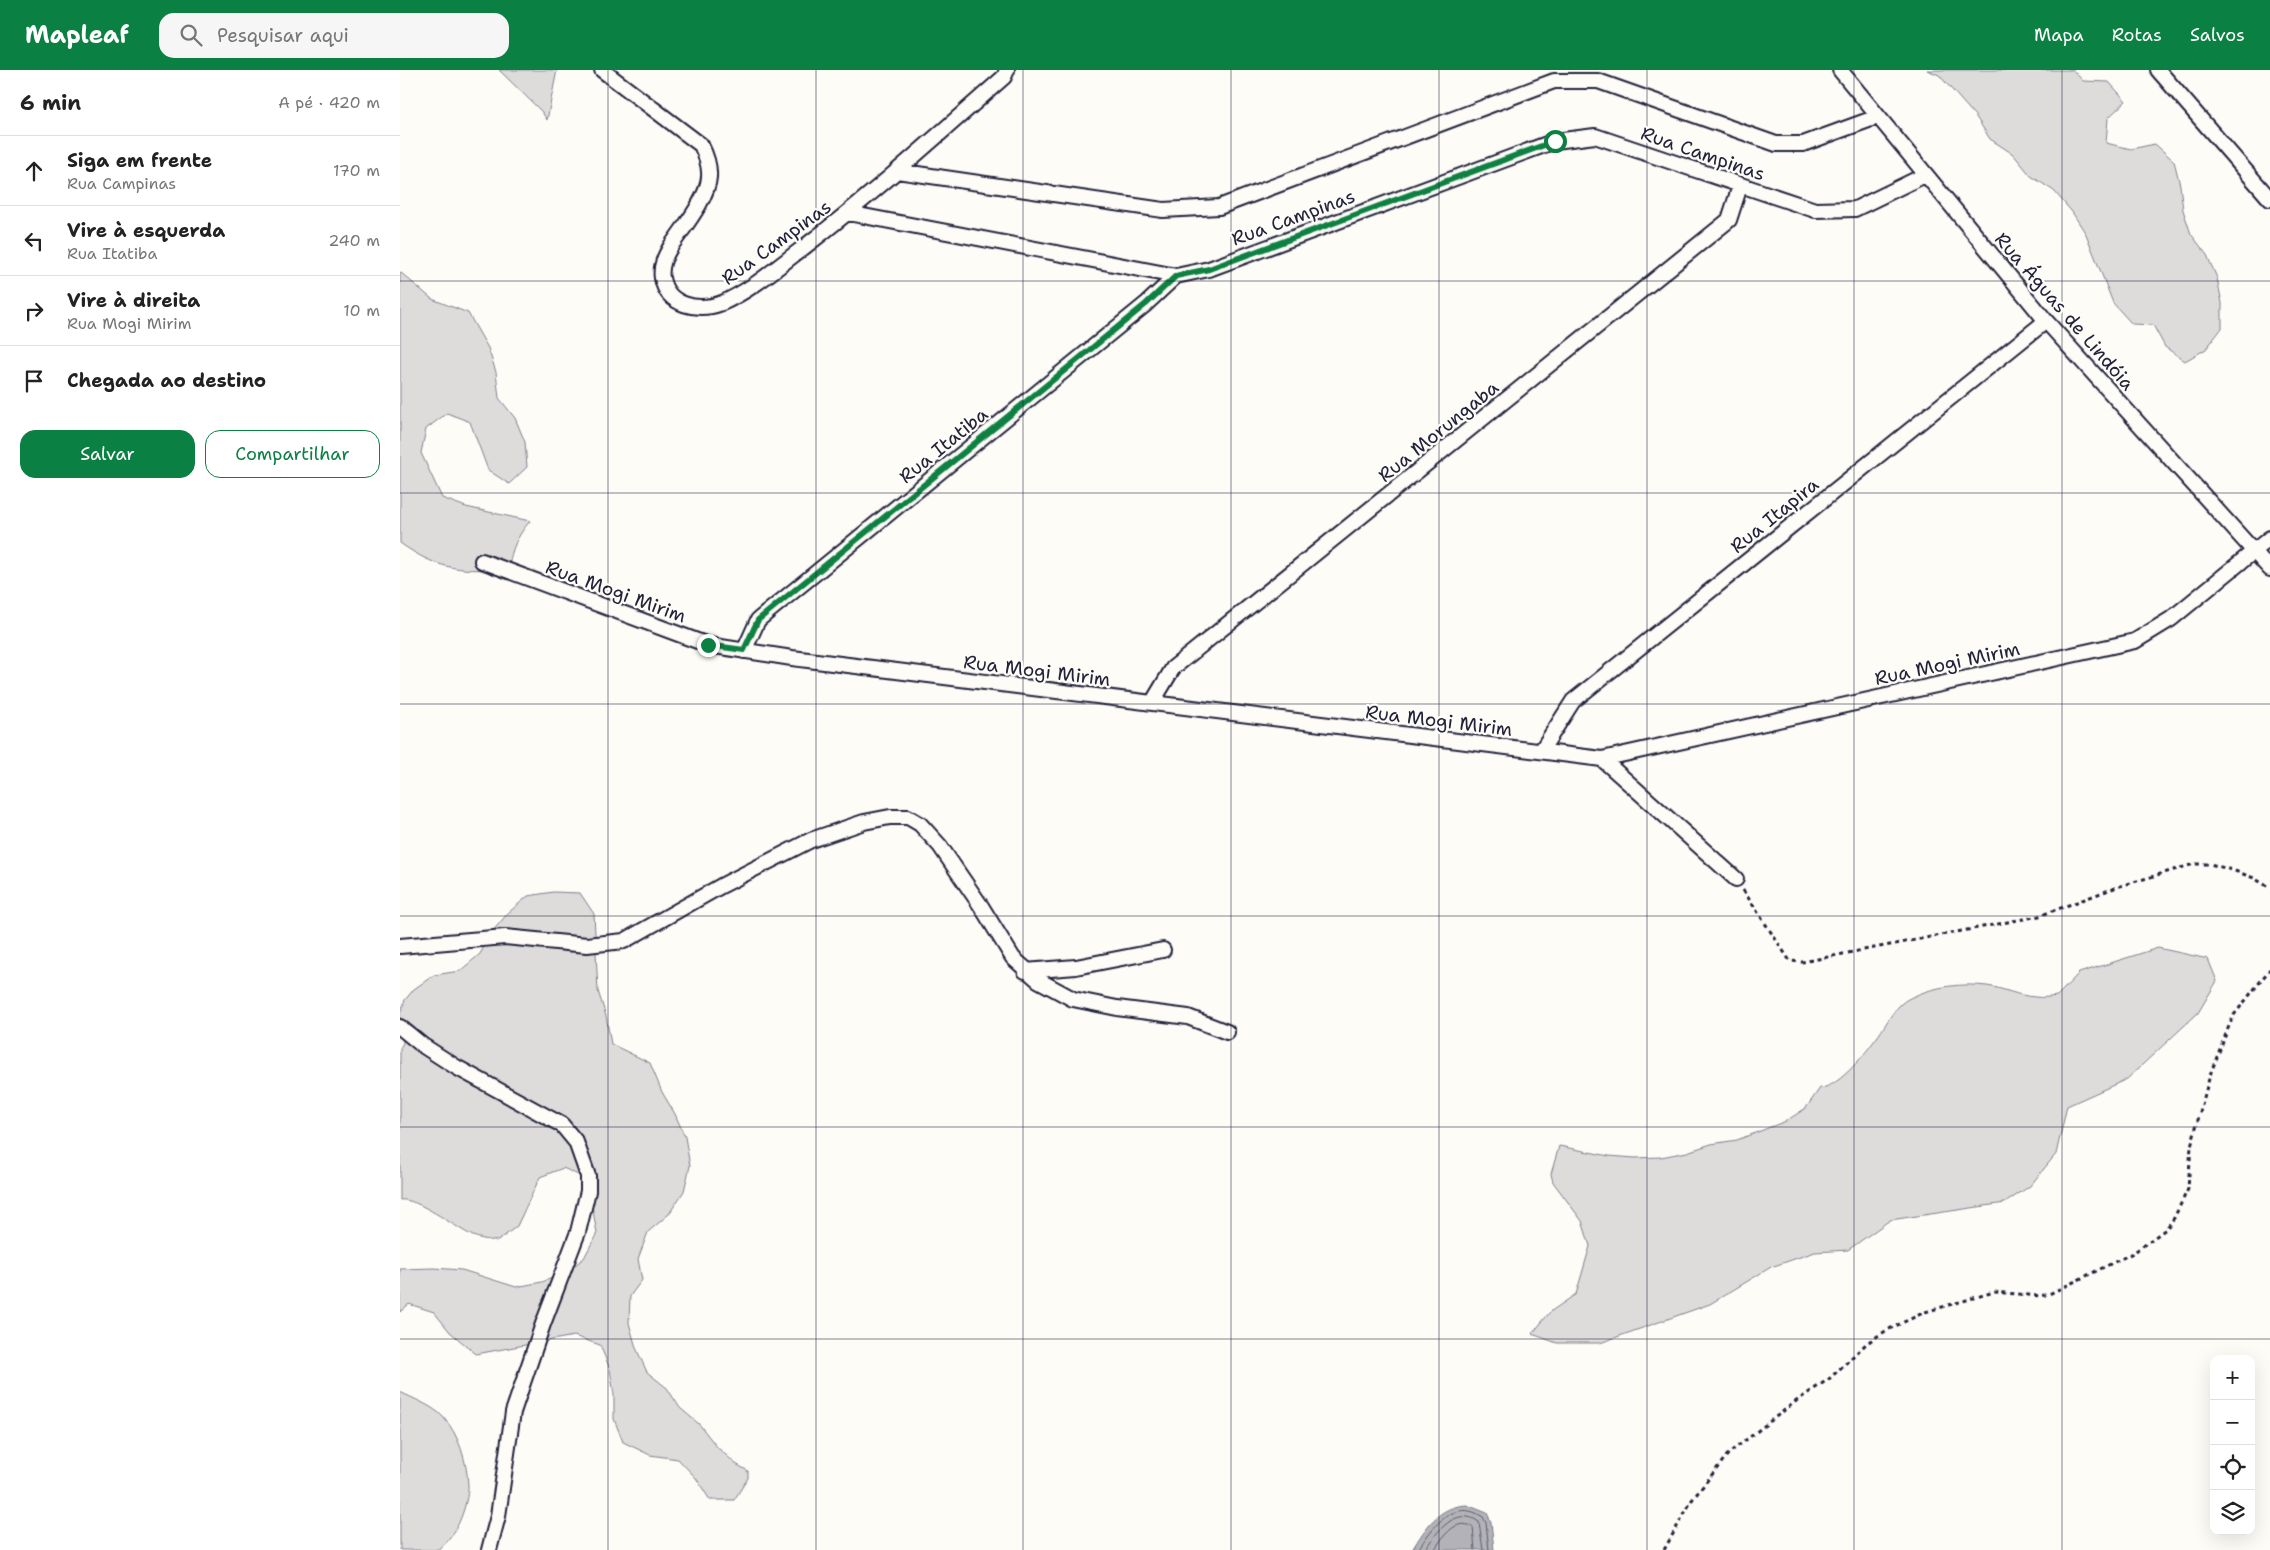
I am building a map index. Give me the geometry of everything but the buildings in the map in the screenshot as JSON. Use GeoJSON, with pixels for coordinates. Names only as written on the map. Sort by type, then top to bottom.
{"type":"FeatureCollection","features":[{"type":"Feature","properties":{"kind":"street","name":"Rua Campinas"},"geometry":{"type":"LineString","coordinates":[[602,70],[701,145],[708,161],[709,178],[702,198],[663,259],[662,277],[667,293],[680,304],[700,308],[721,303],[752,286],[848,213],[1176,276],[1209,269],[1555,141],[1595,136],[1815,210],[1855,210],[1925,175]]}},
{"type":"Feature","properties":{"kind":"street"},"geometry":{"type":"LineString","coordinates":[[848,213],[1004,77],[1008,70]]}},
{"type":"Feature","properties":{"kind":"street","name":"Rua Águas de Lindóia"},"geometry":{"type":"LineString","coordinates":[[1840,70],[2046,321],[2270,569]]}},
{"type":"Feature","properties":{"kind":"street"},"geometry":{"type":"LineString","coordinates":[[2158,70],[2270,199]]}},
{"type":"Feature","properties":{"kind":"street","name":"Rua Campinas"},"geometry":{"type":"LineString","coordinates":[[897,171],[1163,210],[1219,207],[1554,81],[1598,81],[1776,144],[1802,144],[1877,117]]}},
{"type":"Feature","properties":{"kind":"street","name":"Rua Morungaba"},"geometry":{"type":"LineString","coordinates":[[1152,703],[1173,668],[1729,220],[1740,186]]}},
{"type":"Feature","properties":{"kind":"street","name":"Rua Itatiba"},"geometry":{"type":"LineString","coordinates":[[744,650],[758,620],[1138,310],[1176,276]]}},
{"type":"Feature","properties":{"kind":"street","name":"Rua Itapira"},"geometry":{"type":"LineString","coordinates":[[1541,751],[1573,701],[2046,321]]}},
{"type":"Feature","properties":{"kind":"street","name":"Rua Mogi Mirim"},"geometry":{"type":"LineString","coordinates":[[482,561],[708,645],[792,658],[1602,759],[2135,641],[2171,618],[2270,538]]}},
{"type":"Feature","properties":{"kind":"street"},"geometry":{"type":"LineString","coordinates":[[1602,759],[1736,879]]}},
{"type":"Feature","properties":{"kind":"street"},"geometry":{"type":"LineString","coordinates":[[400,946],[504,937],[587,945],[624,941],[721,886],[811,840],[864,822],[890,817],[908,817],[920,824],[940,846],[981,906],[1013,958],[1025,971],[1073,999],[1117,1008],[1188,1017],[1227,1032]]}},
{"type":"Feature","properties":{"kind":"street"},"geometry":{"type":"LineString","coordinates":[[1025,971],[1076,966],[1162,950]]}},
{"type":"Feature","properties":{"kind":"street"},"geometry":{"type":"LineString","coordinates":[[400,1027],[422,1045],[456,1067],[562,1125],[576,1142],[588,1176],[588,1191],[578,1232],[543,1324],[513,1412],[498,1516],[489,1550]]}},
{"type":"Feature","properties":{"kind":"path"},"geometry":{"type":"LineString","coordinates":[[1736,879],[1790,961],[1802,962],[2039,916],[2117,886],[2194,864],[2210,864],[2232,870],[2254,878],[2270,888]]}},
{"type":"Feature","properties":{"kind":"path"},"geometry":{"type":"LineString","coordinates":[[1664,1550],[1692,1500],[1730,1453],[1799,1399],[1830,1379],[1861,1349],[1887,1330],[1925,1312],[1994,1292],[2040,1296],[2049,1294],[2134,1254],[2166,1229],[2180,1208],[2188,1189],[2191,1146],[2210,1075],[2229,1026],[2234,1015],[2270,969]]}},
{"type":"Feature","properties":{"kind":"shaded area"},"geometry":{"type":"Polygon","coordinates":[[[499,70],[557,70],[547,120],[542,112],[499,70]]]}},
{"type":"Feature","properties":{"kind":"shaded area"},"geometry":{"type":"Polygon","coordinates":[[[1927,70],[2073,70],[2083,81],[2109,82],[2126,101],[2108,118],[2106,143],[2131,149],[2155,144],[2174,161],[2180,185],[2183,210],[2191,234],[2207,255],[2217,278],[2222,303],[2222,328],[2206,349],[2185,361],[2165,347],[2153,325],[2132,324],[2113,303],[2086,234],[2072,212],[2054,191],[2031,176],[2013,154],[1990,139],[1976,117],[1939,75],[1927,70]]]}},
{"type":"Feature","properties":{"kind":"shaded area"},"geometry":{"type":"Polygon","coordinates":[[[400,272],[432,299],[468,313],[488,348],[496,372],[499,398],[515,418],[525,442],[527,467],[509,484],[488,470],[470,422],[447,413],[426,429],[421,453],[442,498],[466,507],[530,521],[516,543],[511,555],[509,568],[478,570],[452,568],[427,559],[400,543],[400,272]]]}},
{"type":"Feature","properties":{"kind":"shaded area"},"geometry":{"type":"Polygon","coordinates":[[[553,892],[580,893],[594,914],[598,991],[606,1016],[611,1044],[650,1063],[662,1092],[675,1114],[685,1137],[690,1166],[684,1191],[669,1214],[648,1232],[638,1259],[642,1280],[630,1296],[629,1323],[636,1348],[647,1372],[667,1388],[680,1408],[699,1424],[717,1447],[736,1464],[748,1471],[748,1478],[734,1500],[710,1500],[696,1478],[678,1459],[650,1455],[623,1442],[614,1419],[614,1395],[610,1369],[600,1345],[574,1336],[476,1354],[450,1332],[434,1312],[409,1304],[400,1312],[400,1269],[434,1268],[462,1270],[516,1287],[542,1282],[565,1273],[584,1258],[597,1233],[587,1179],[563,1168],[540,1177],[517,1226],[498,1241],[474,1236],[416,1203],[400,1200],[400,1048],[403,1043],[400,1014],[405,1000],[414,989],[434,975],[460,971],[480,954],[492,932],[508,913],[528,896],[553,892]]]}},
{"type":"Feature","properties":{"kind":"shaded area"},"geometry":{"type":"Polygon","coordinates":[[[2158,948],[2208,959],[2217,981],[2198,1013],[2127,1079],[2067,1106],[2056,1154],[2030,1186],[2005,1203],[1890,1220],[1848,1250],[1815,1252],[1771,1267],[1710,1304],[1600,1343],[1557,1343],[1532,1334],[1550,1312],[1576,1294],[1590,1246],[1582,1221],[1553,1182],[1551,1174],[1559,1146],[1609,1156],[1635,1158],[1661,1157],[1687,1152],[1711,1144],[1737,1140],[1786,1121],[1806,1108],[1820,1088],[1836,1082],[1852,1068],[1867,1051],[1896,1009],[1912,997],[1939,988],[1968,985],[1993,987],[2029,996],[2057,996],[2079,973],[2158,948]]]}},
{"type":"Feature","properties":{"kind":"shaded area"},"geometry":{"type":"Polygon","coordinates":[[[400,1392],[429,1406],[443,1417],[458,1440],[466,1467],[468,1493],[463,1512],[454,1532],[442,1547],[435,1550],[400,1550],[400,1392]]]}},
{"type":"Feature","properties":{"kind":"water"},"geometry":{"type":"Polygon","coordinates":[[[1467,1505],[1487,1513],[1491,1522],[1494,1550],[1412,1550],[1428,1526],[1441,1514],[1448,1509],[1467,1505]]]}},
{"type":"Feature","properties":{"kind":"route"},"geometry":{"type":"LineString","coordinates":[[708,645],[744,650],[758,620],[1146,304],[1176,276],[1209,269],[1555,141]]}}]}
